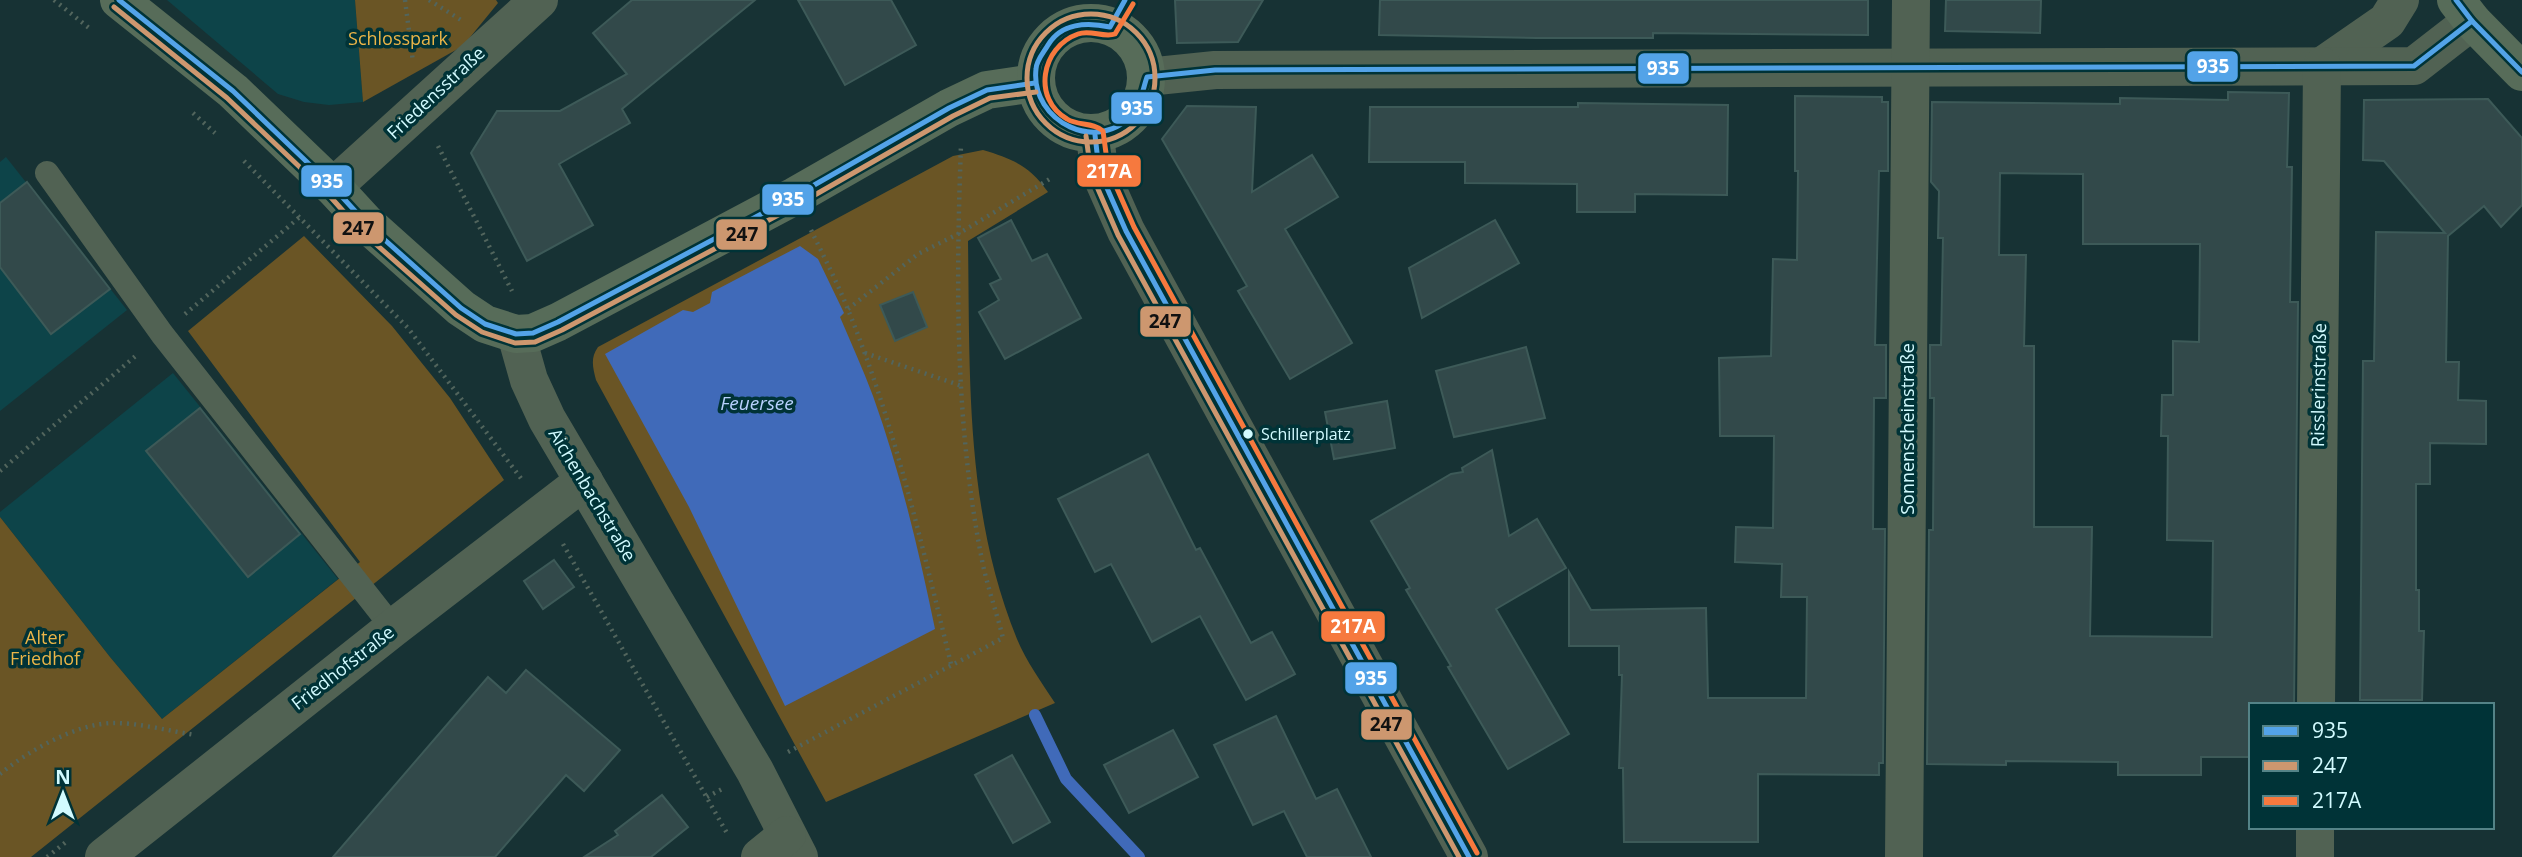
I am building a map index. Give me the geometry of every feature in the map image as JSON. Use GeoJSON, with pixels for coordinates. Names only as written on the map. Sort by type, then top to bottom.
{"type":"FeatureCollection","features":[{"type":"Feature","properties":{"kind":"main road"},"geometry":{"type":"LineString","coordinates":[[118,0],[233,91],[333,187],[367,224],[461,308],[485,324],[525,334],[795,196],[949,108],[987,90],[1035,83]]}},
{"type":"Feature","properties":{"kind":"main road"},"geometry":{"type":"LineString","coordinates":[[2464,10],[2522,72]]}},
{"type":"Feature","properties":{"kind":"main road"},"geometry":{"type":"LineString","coordinates":[[1118,13],[1125,34],[1144,60],[1147,77],[1138,108],[1128,120],[1114,129],[1095,135],[1064,127],[1050,116],[1040,101],[1035,83],[1037,64],[1044,47],[1057,34],[1074,25],[1092,23],[1118,13]]}},
{"type":"Feature","properties":{"kind":"street","name":"Friedensstraße"},"geometry":{"type":"LineString","coordinates":[[333,187],[539,0]]}},
{"type":"Feature","properties":{"kind":"street","name":"Sonnenscheinstraße"},"geometry":{"type":"LineString","coordinates":[[1904,857],[1911,0]]}},
{"type":"Feature","properties":{"kind":"street"},"geometry":{"type":"LineString","coordinates":[[2322,66],[2388,21],[2400,0]]}},
{"type":"Feature","properties":{"kind":"street"},"geometry":{"type":"LineString","coordinates":[[1147,77],[1215,69],[2414,66],[2464,10]]}},
{"type":"Feature","properties":{"kind":"street","name":"Risslerinstraße"},"geometry":{"type":"LineString","coordinates":[[2316,703],[2322,66]]}},
{"type":"Feature","properties":{"kind":"street"},"geometry":{"type":"LineString","coordinates":[[1095,135],[1099,170],[1126,231],[1469,857]]}},
{"type":"Feature","properties":{"kind":"street","name":"Aichenbachstraße"},"geometry":{"type":"LineString","coordinates":[[525,334],[529,380],[547,419],[755,771],[782,850]]}},
{"type":"Feature","properties":{"kind":"street","name":"Friedhofstraße"},"geometry":{"type":"LineString","coordinates":[[104,857],[584,481]]}},
{"type":"Feature","properties":{"kind":"street"},"geometry":{"type":"LineString","coordinates":[[2315,829],[2315,857]]}},
{"type":"Feature","properties":{"kind":"lane"},"geometry":{"type":"LineString","coordinates":[[47,173],[162,334],[393,628]]}},
{"type":"Feature","properties":{"kind":"path"},"geometry":{"type":"LineString","coordinates":[[405,0],[419,110],[525,334]]}},
{"type":"Feature","properties":{"kind":"path"},"geometry":{"type":"LineString","coordinates":[[190,111],[222,139]]}},
{"type":"Feature","properties":{"kind":"path"},"geometry":{"type":"LineString","coordinates":[[797,747],[1003,638],[981,558],[967,457],[962,386],[958,234],[961,142]]}},
{"type":"Feature","properties":{"kind":"path"},"geometry":{"type":"LineString","coordinates":[[0,471],[300,217],[241,159]]}},
{"type":"Feature","properties":{"kind":"path"},"geometry":{"type":"LineString","coordinates":[[848,309],[918,254],[958,234],[1053,177]]}},
{"type":"Feature","properties":{"kind":"path"},"geometry":{"type":"LineString","coordinates":[[795,196],[848,309],[865,353],[906,480],[951,664]]}},
{"type":"Feature","properties":{"kind":"path"},"geometry":{"type":"LineString","coordinates":[[865,353],[962,386]]}},
{"type":"Feature","properties":{"kind":"path"},"geometry":{"type":"LineString","coordinates":[[0,774],[14,763],[72,732],[113,723],[202,736]]}},
{"type":"Feature","properties":{"kind":"shaded area"},"geometry":{"type":"Polygon","coordinates":[[[167,0],[355,0],[363,102],[329,105],[304,102],[278,94],[167,0]]]}},
{"type":"Feature","properties":{"kind":"shaded area"},"geometry":{"type":"Polygon","coordinates":[[[6,157],[127,310],[0,411],[0,162],[6,157]]]}},
{"type":"Feature","properties":{"kind":"shaded area"},"geometry":{"type":"Polygon","coordinates":[[[173,373],[338,579],[162,719],[0,517],[0,512],[173,373]]]}},
{"type":"Feature","properties":{"kind":"green space","name":"Schlosspark"},"geometry":{"type":"Polygon","coordinates":[[[355,0],[496,0],[498,3],[463,46],[363,102],[355,0]]]}},
{"type":"Feature","properties":{"kind":"green space"},"geometry":{"type":"Polygon","coordinates":[[[983,150],[1020,165],[1048,192],[968,241],[969,343],[974,443],[988,542],[1000,591],[1017,639],[1055,703],[826,802],[596,380],[593,359],[598,347],[953,156],[983,150]]]}},
{"type":"Feature","properties":{"kind":"green space","name":"Alter Friedhof"},"geometry":{"type":"Polygon","coordinates":[[[304,236],[392,326],[450,398],[504,480],[31,857],[0,857],[0,517],[162,719],[360,562],[188,331],[304,236]]]}},
{"type":"Feature","properties":{"kind":"water","name":"Feuersee"},"geometry":{"type":"Polygon","coordinates":[[[800,246],[818,259],[844,313],[840,317],[873,396],[900,482],[935,629],[785,706],[689,507],[605,354],[683,310],[693,312],[710,303],[712,292],[800,246]]]}},
{"type":"Feature","properties":{"kind":"building"},"geometry":{"type":"Polygon","coordinates":[[[632,0],[755,0],[622,109],[630,123],[559,164],[593,225],[527,261],[471,153],[497,111],[560,111],[627,74],[593,33],[632,0]]]}},
{"type":"Feature","properties":{"kind":"building"},"geometry":{"type":"Polygon","coordinates":[[[798,0],[891,0],[916,45],[845,85],[798,0]]]}},
{"type":"Feature","properties":{"kind":"building"},"geometry":{"type":"Polygon","coordinates":[[[1175,0],[1263,0],[1238,42],[1177,43],[1175,0]]]}},
{"type":"Feature","properties":{"kind":"building"},"geometry":{"type":"Polygon","coordinates":[[[1380,0],[1868,0],[1868,35],[1653,33],[1653,38],[1537,38],[1379,35],[1380,0]]]}},
{"type":"Feature","properties":{"kind":"building"},"geometry":{"type":"Polygon","coordinates":[[[1946,0],[2041,0],[2040,33],[1945,31],[1946,0]]]}},
{"type":"Feature","properties":{"kind":"building"},"geometry":{"type":"Polygon","coordinates":[[[2228,92],[2289,93],[2287,167],[2292,167],[2290,302],[2298,302],[2294,703],[2249,703],[2249,757],[2201,757],[2201,775],[2118,775],[2118,762],[2006,761],[2006,765],[1927,764],[1929,530],[1933,530],[1934,398],[1930,398],[1930,345],[1941,345],[1943,238],[1938,238],[1939,191],[1931,182],[1932,102],[2120,104],[2120,98],[2228,100],[2228,92]],[[2000,173],[1999,255],[2026,255],[2024,346],[2034,346],[2034,527],[2092,527],[2090,636],[2212,637],[2213,541],[2167,540],[2168,436],[2161,436],[2162,395],[2173,395],[2173,341],[2199,342],[2200,244],[2083,244],[2083,174],[2000,173]]]}},
{"type":"Feature","properties":{"kind":"building"},"geometry":{"type":"Polygon","coordinates":[[[1795,96],[1882,97],[1882,102],[1888,102],[1888,171],[1879,171],[1875,345],[1886,345],[1886,398],[1874,398],[1873,529],[1885,529],[1883,763],[1879,763],[1879,775],[1758,774],[1758,842],[1624,842],[1623,768],[1619,768],[1622,675],[1619,675],[1619,646],[1569,646],[1569,572],[1591,610],[1706,608],[1708,698],[1806,698],[1807,597],[1781,597],[1782,564],[1735,562],[1736,527],[1773,528],[1774,436],[1720,436],[1719,358],[1771,356],[1773,259],[1797,260],[1795,96]]]}},
{"type":"Feature","properties":{"kind":"building"},"geometry":{"type":"Polygon","coordinates":[[[2488,99],[2522,138],[2522,205],[2501,227],[2484,206],[2448,236],[2446,362],[2459,362],[2458,400],[2486,401],[2486,444],[2430,443],[2430,484],[2416,484],[2416,590],[2419,590],[2419,631],[2424,631],[2422,700],[2360,700],[2363,361],[2374,361],[2376,232],[2445,233],[2384,161],[2363,160],[2364,100],[2488,99]]]}},
{"type":"Feature","properties":{"kind":"building"},"geometry":{"type":"Polygon","coordinates":[[[1578,103],[1728,105],[1727,195],[1635,194],[1635,212],[1577,212],[1577,184],[1465,183],[1465,162],[1369,162],[1370,107],[1578,107],[1578,103]]]}},
{"type":"Feature","properties":{"kind":"building"},"geometry":{"type":"Polygon","coordinates":[[[1187,106],[1256,107],[1252,192],[1312,155],[1338,197],[1285,229],[1352,343],[1290,379],[1238,291],[1247,286],[1162,139],[1187,106]]]}},
{"type":"Feature","properties":{"kind":"building"},"geometry":{"type":"Polygon","coordinates":[[[27,182],[110,289],[51,334],[0,267],[0,203],[27,182]]]}},
{"type":"Feature","properties":{"kind":"building"},"geometry":{"type":"Polygon","coordinates":[[[1011,220],[1032,261],[1047,254],[1081,318],[1005,359],[979,312],[999,300],[990,284],[1001,279],[978,238],[1011,220]]]}},
{"type":"Feature","properties":{"kind":"building"},"geometry":{"type":"Polygon","coordinates":[[[1495,220],[1519,263],[1422,318],[1409,268],[1495,220]]]}},
{"type":"Feature","properties":{"kind":"building"},"geometry":{"type":"Polygon","coordinates":[[[913,292],[927,327],[895,341],[880,305],[913,292]]]}},
{"type":"Feature","properties":{"kind":"building"},"geometry":{"type":"Polygon","coordinates":[[[1526,347],[1545,418],[1454,437],[1436,371],[1526,347]]]}},
{"type":"Feature","properties":{"kind":"building"},"geometry":{"type":"Polygon","coordinates":[[[1387,401],[1395,448],[1334,459],[1325,412],[1387,401]]]}},
{"type":"Feature","properties":{"kind":"building"},"geometry":{"type":"Polygon","coordinates":[[[200,408],[300,534],[248,577],[146,451],[200,408]]]}},
{"type":"Feature","properties":{"kind":"building"},"geometry":{"type":"Polygon","coordinates":[[[1492,450],[1509,536],[1537,519],[1566,568],[1496,609],[1569,734],[1508,769],[1448,667],[1451,666],[1406,590],[1410,588],[1371,521],[1451,474],[1463,472],[1462,468],[1492,450]]]}},
{"type":"Feature","properties":{"kind":"building"},"geometry":{"type":"Polygon","coordinates":[[[1148,454],[1196,550],[1200,548],[1251,643],[1272,632],[1295,674],[1246,700],[1200,616],[1152,642],[1111,564],[1095,572],[1058,499],[1148,454]]]}},
{"type":"Feature","properties":{"kind":"building"},"geometry":{"type":"Polygon","coordinates":[[[554,560],[574,587],[543,609],[524,581],[554,560]]]}},
{"type":"Feature","properties":{"kind":"building"},"geometry":{"type":"Polygon","coordinates":[[[526,670],[620,750],[584,791],[566,775],[495,857],[333,857],[488,677],[506,693],[526,670]]]}},
{"type":"Feature","properties":{"kind":"building"},"geometry":{"type":"Polygon","coordinates":[[[1276,716],[1316,799],[1337,789],[1371,857],[1307,857],[1284,811],[1253,825],[1214,745],[1276,716]]]}},
{"type":"Feature","properties":{"kind":"building"},"geometry":{"type":"Polygon","coordinates":[[[1173,730],[1198,777],[1129,813],[1104,765],[1173,730]]]}},
{"type":"Feature","properties":{"kind":"building"},"geometry":{"type":"Polygon","coordinates":[[[1012,755],[1050,822],[1013,843],[975,775],[1012,755]]]}},
{"type":"Feature","properties":{"kind":"building"},"geometry":{"type":"Polygon","coordinates":[[[662,795],[688,827],[651,857],[584,857],[618,835],[615,831],[662,795]]]}},
{"type":"Feature","properties":{"kind":"waterway"},"geometry":{"type":"LineString","coordinates":[[1035,715],[1066,779],[1139,857]]}},
{"type":"Feature","properties":{"kind":"transit line","name":"935"},"geometry":{"type":"LineString","coordinates":[[119,0],[233,91],[333,187],[367,224],[461,308],[485,324],[516,334],[533,333],[558,322],[795,196],[949,108],[987,90],[1035,83]]}},
{"type":"Feature","properties":{"kind":"transit line","name":"935"},"geometry":{"type":"LineString","coordinates":[[1125,0],[1110,27],[1084,25],[1067,28],[1053,38],[1037,63],[1037,88],[1044,104],[1055,117],[1070,127],[1086,132],[1104,131],[1120,125],[1136,109],[1147,77],[1215,70],[2414,66],[2472,21]]}},
{"type":"Feature","properties":{"kind":"transit line","name":"935"},"geometry":{"type":"LineString","coordinates":[[2456,0],[2472,21],[2522,72]]}},
{"type":"Feature","properties":{"kind":"transit line","name":"217A"},"geometry":{"type":"LineString","coordinates":[[1133,4],[1115,34],[1078,34],[1056,50],[1045,74],[1049,99],[1056,110],[1067,119],[1095,126],[1103,131],[1108,168],[1134,227],[1477,853]]}},
{"type":"Feature","properties":{"kind":"transit line","name":"247"},"geometry":{"type":"LineString","coordinates":[[114,7],[227,98],[327,193],[361,231],[456,315],[482,332],[515,343],[535,342],[562,330],[799,204],[953,116],[990,98],[1036,92]]}},
{"type":"Feature","properties":{"kind":"transit line","name":"247"},"geometry":{"type":"LineString","coordinates":[[1091,14],[1116,19],[1136,33],[1150,53],[1155,78],[1150,103],[1136,123],[1116,137],[1091,142],[1066,137],[1046,123],[1032,103],[1027,78],[1032,53],[1046,33],[1066,19],[1091,14]]}},
{"type":"Feature","properties":{"kind":"transit line","name":"935"},"geometry":{"type":"LineString","coordinates":[[1095,135],[1099,170],[1126,231],[1469,857]]}},
{"type":"Feature","properties":{"kind":"transit line","name":"247"},"geometry":{"type":"LineString","coordinates":[[1086,136],[1091,173],[1118,235],[1459,857]]}},
{"type":"Feature","properties":{"kind":"place","name":"Schillerplatz"},"geometry":{"type":"Point","coordinates":[1248,434]}}]}
